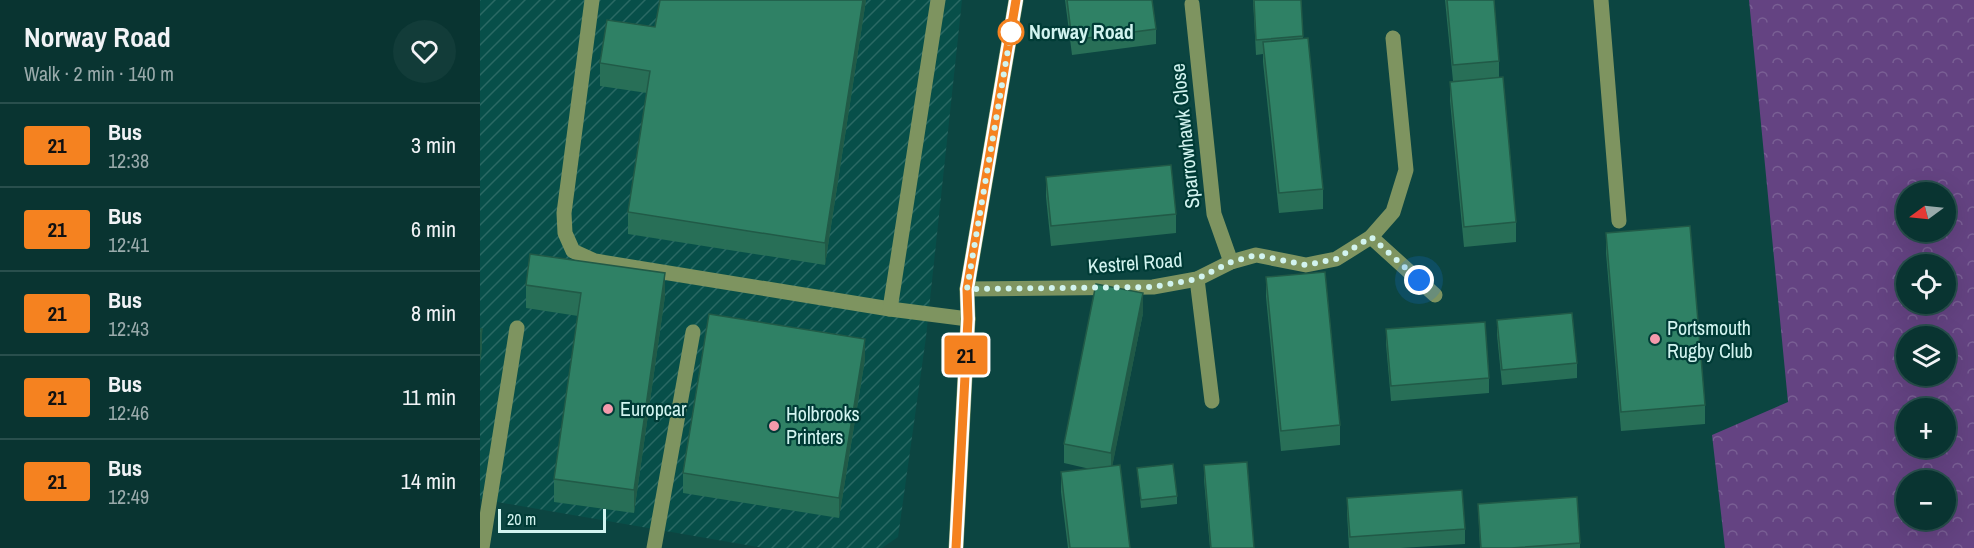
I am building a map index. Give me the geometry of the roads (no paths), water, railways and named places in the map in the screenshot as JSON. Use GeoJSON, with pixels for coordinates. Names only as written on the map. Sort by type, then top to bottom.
{"type":"FeatureCollection","features":[{"type":"Feature","properties":{"kind":"street"},"geometry":{"type":"LineString","coordinates":[[592,0],[564,213],[566,233],[573,251],[595,261],[890,309],[968,319]]}},
{"type":"Feature","properties":{"kind":"street"},"geometry":{"type":"LineString","coordinates":[[890,309],[938,0]]}},
{"type":"Feature","properties":{"kind":"street"},"geometry":{"type":"LineString","coordinates":[[956,548],[968,319],[967,289],[1016,0]]}},
{"type":"Feature","properties":{"kind":"street"},"geometry":{"type":"LineString","coordinates":[[1601,0],[1619,221]]}},
{"type":"Feature","properties":{"kind":"street","name":"Sparrowhawk Close"},"geometry":{"type":"LineString","coordinates":[[1191,4],[1214,214],[1231,262]]}},
{"type":"Feature","properties":{"kind":"street","name":"Kestrel Road"},"geometry":{"type":"LineString","coordinates":[[967,289],[1153,287],[1197,279],[1231,262],[1256,255],[1306,265],[1336,259],[1371,237],[1393,212],[1406,170],[1393,38]]}},
{"type":"Feature","properties":{"kind":"street"},"geometry":{"type":"LineString","coordinates":[[1371,237],[1435,295]]}},
{"type":"Feature","properties":{"kind":"street"},"geometry":{"type":"LineString","coordinates":[[1197,279],[1212,400]]}},
{"type":"Feature","properties":{"kind":"street"},"geometry":{"type":"LineString","coordinates":[[482,548],[517,328]]}},
{"type":"Feature","properties":{"kind":"street"},"geometry":{"type":"LineString","coordinates":[[654,548],[693,332]]}},
{"type":"Feature","properties":{"kind":"place","name":"Norway Road"},"geometry":{"type":"Point","coordinates":[1011,32]}},
{"type":"Feature","properties":{"kind":"place","name":"Portsmouth Rugby Club"},"geometry":{"type":"Point","coordinates":[1655,339]}},
{"type":"Feature","properties":{"kind":"place","name":"Europcar"},"geometry":{"type":"Point","coordinates":[608,409]}},
{"type":"Feature","properties":{"kind":"place","name":"Holbrooks Printers"},"geometry":{"type":"Point","coordinates":[774,426]}}]}
